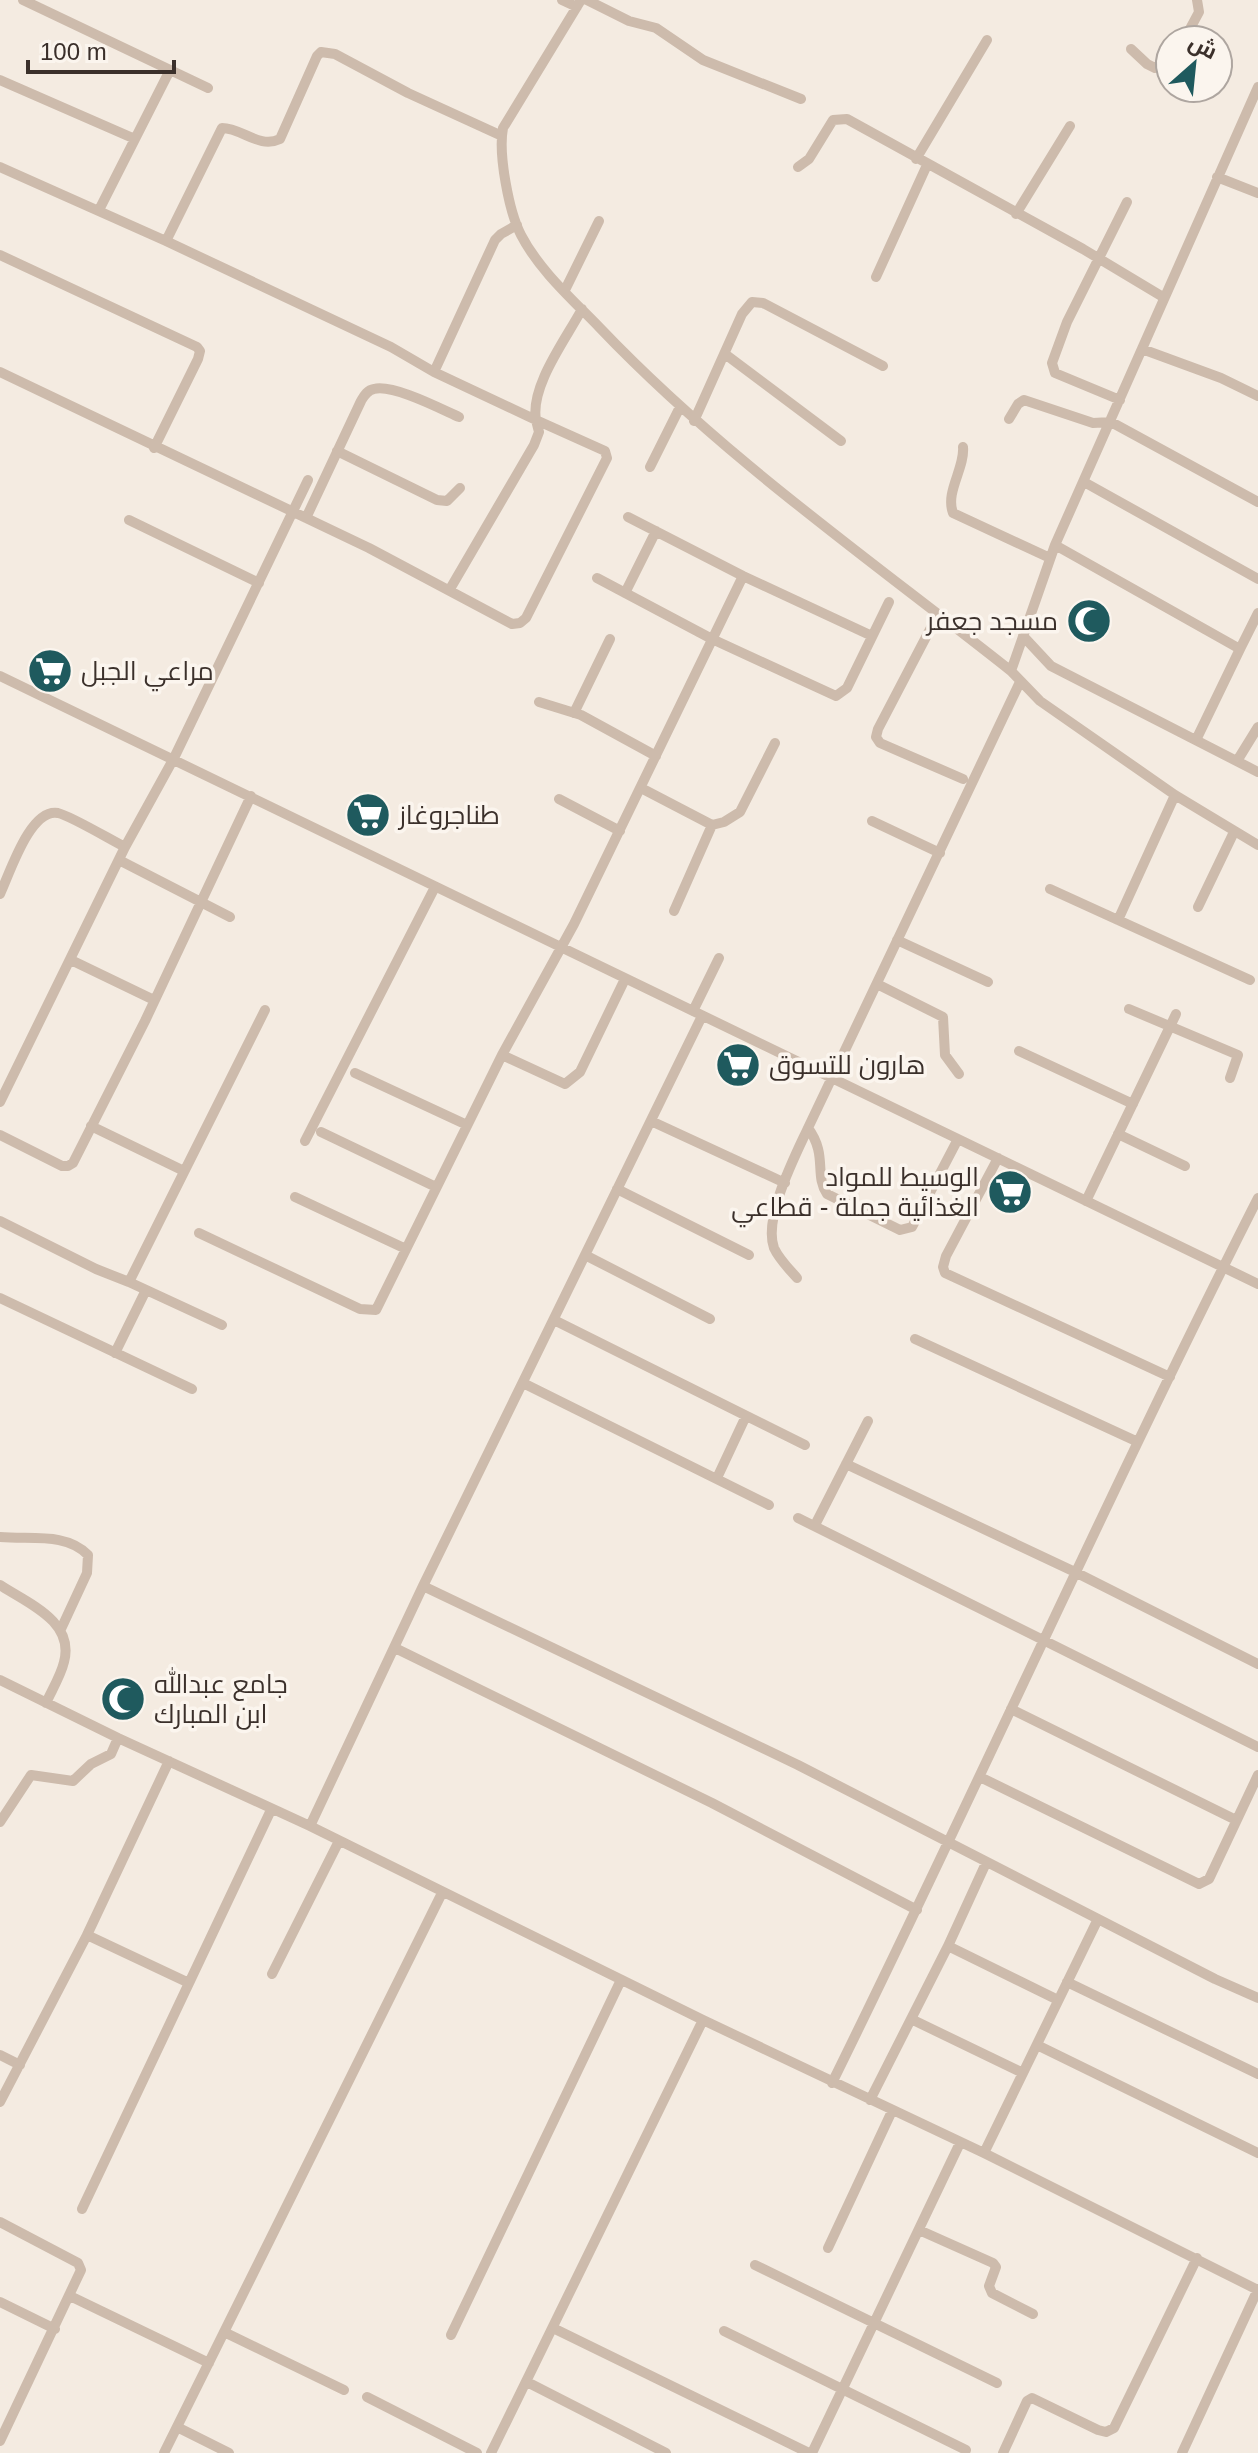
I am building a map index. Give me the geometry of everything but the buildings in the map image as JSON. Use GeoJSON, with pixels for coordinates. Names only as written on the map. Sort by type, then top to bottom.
{"type":"FeatureCollection","features":[{"type":"Feature","properties":{"kind":"street"},"geometry":{"type":"LineString","coordinates":[[23,0],[208,88]]}},
{"type":"Feature","properties":{"kind":"street"},"geometry":{"type":"LineString","coordinates":[[562,0],[582,2],[656,28],[703,60],[801,99]]}},
{"type":"Feature","properties":{"kind":"street"},"geometry":{"type":"LineString","coordinates":[[1193,24],[1199,12],[1197,0]]}},
{"type":"Feature","properties":{"kind":"street"},"geometry":{"type":"LineString","coordinates":[[582,2],[510,114],[502,136],[517,225],[531,251],[582,309],[694,421],[937,616],[1011,671],[1040,701],[1175,795],[1258,845]]}},
{"type":"Feature","properties":{"kind":"street"},"geometry":{"type":"LineString","coordinates":[[916,159],[987,40]]}},
{"type":"Feature","properties":{"kind":"street"},"geometry":{"type":"LineString","coordinates":[[1131,49],[1154,68]]}},
{"type":"Feature","properties":{"kind":"street"},"geometry":{"type":"LineString","coordinates":[[166,241],[222,128],[265,143],[280,139],[321,52],[335,54],[408,93],[502,136]]}},
{"type":"Feature","properties":{"kind":"street"},"geometry":{"type":"LineString","coordinates":[[99,210],[170,70]]}},
{"type":"Feature","properties":{"kind":"street"},"geometry":{"type":"LineString","coordinates":[[0,80],[135,139]]}},
{"type":"Feature","properties":{"kind":"street"},"geometry":{"type":"LineString","coordinates":[[1011,671],[1055,545],[1258,87]]}},
{"type":"Feature","properties":{"kind":"street"},"geometry":{"type":"LineString","coordinates":[[798,167],[809,159],[829,125],[837,118],[847,119],[1163,297]]}},
{"type":"Feature","properties":{"kind":"street"},"geometry":{"type":"LineString","coordinates":[[1016,214],[1070,126]]}},
{"type":"Feature","properties":{"kind":"street"},"geometry":{"type":"LineString","coordinates":[[876,277],[927,165]]}},
{"type":"Feature","properties":{"kind":"street"},"geometry":{"type":"LineString","coordinates":[[0,167],[391,347],[434,372],[607,454],[532,604],[520,623],[512,624],[450,589],[293,511],[154,448],[0,372]]}},
{"type":"Feature","properties":{"kind":"street"},"geometry":{"type":"LineString","coordinates":[[1217,177],[1258,193]]}},
{"type":"Feature","properties":{"kind":"street"},"geometry":{"type":"LineString","coordinates":[[1120,400],[1055,373],[1052,366],[1067,322],[1127,202]]}},
{"type":"Feature","properties":{"kind":"street"},"geometry":{"type":"LineString","coordinates":[[565,290],[599,221]]}},
{"type":"Feature","properties":{"kind":"street"},"geometry":{"type":"LineString","coordinates":[[434,372],[495,240],[517,225]]}},
{"type":"Feature","properties":{"kind":"street"},"geometry":{"type":"LineString","coordinates":[[0,255],[197,347],[200,351],[198,359],[154,448]]}},
{"type":"Feature","properties":{"kind":"street"},"geometry":{"type":"LineString","coordinates":[[694,421],[742,314],[748,305],[757,301],[883,366]]}},
{"type":"Feature","properties":{"kind":"street"},"geometry":{"type":"LineString","coordinates":[[450,589],[534,445],[539,432],[534,407],[538,392],[582,309]]}},
{"type":"Feature","properties":{"kind":"street"},"geometry":{"type":"LineString","coordinates":[[1142,349],[1221,378],[1258,396]]}},
{"type":"Feature","properties":{"kind":"street"},"geometry":{"type":"LineString","coordinates":[[725,354],[841,441]]}},
{"type":"Feature","properties":{"kind":"street"},"geometry":{"type":"LineString","coordinates":[[306,518],[361,401],[371,389],[405,394],[459,417]]}},
{"type":"Feature","properties":{"kind":"street"},"geometry":{"type":"LineString","coordinates":[[1009,419],[1024,400],[1093,423],[1111,422],[1258,502]]}},
{"type":"Feature","properties":{"kind":"street"},"geometry":{"type":"LineString","coordinates":[[650,467],[680,407]]}},
{"type":"Feature","properties":{"kind":"street"},"geometry":{"type":"LineString","coordinates":[[963,447],[951,501],[953,513],[1050,558]]}},
{"type":"Feature","properties":{"kind":"street"},"geometry":{"type":"LineString","coordinates":[[337,451],[442,502],[460,488]]}},
{"type":"Feature","properties":{"kind":"street"},"geometry":{"type":"LineString","coordinates":[[0,1102],[125,847],[174,758],[308,480]]}},
{"type":"Feature","properties":{"kind":"street"},"geometry":{"type":"LineString","coordinates":[[1084,482],[1258,579]]}},
{"type":"Feature","properties":{"kind":"street"},"geometry":{"type":"LineString","coordinates":[[628,517],[743,576],[872,636]]}},
{"type":"Feature","properties":{"kind":"street"},"geometry":{"type":"LineString","coordinates":[[129,520],[259,583]]}},
{"type":"Feature","properties":{"kind":"street"},"geometry":{"type":"LineString","coordinates":[[625,593],[656,531]]}},
{"type":"Feature","properties":{"kind":"street"},"geometry":{"type":"LineString","coordinates":[[1055,545],[1240,649]]}},
{"type":"Feature","properties":{"kind":"street"},"geometry":{"type":"LineString","coordinates":[[199,1233],[368,1311],[376,1310],[502,1055],[574,924],[743,576]]}},
{"type":"Feature","properties":{"kind":"street"},"geometry":{"type":"LineString","coordinates":[[597,578],[712,639],[836,696],[847,688],[889,602]]}},
{"type":"Feature","properties":{"kind":"street"},"geometry":{"type":"LineString","coordinates":[[1196,740],[1258,613]]}},
{"type":"Feature","properties":{"kind":"street"},"geometry":{"type":"LineString","coordinates":[[937,616],[876,737],[880,743],[963,779]]}},
{"type":"Feature","properties":{"kind":"street"},"geometry":{"type":"LineString","coordinates":[[1023,636],[1051,666],[1258,772]]}},
{"type":"Feature","properties":{"kind":"street"},"geometry":{"type":"LineString","coordinates":[[574,713],[610,639]]}},
{"type":"Feature","properties":{"kind":"street"},"geometry":{"type":"LineString","coordinates":[[0,676],[1258,1284]]}},
{"type":"Feature","properties":{"kind":"street"},"geometry":{"type":"LineString","coordinates":[[797,1278],[773,1245],[773,1219],[785,1183],[808,1128],[1020,682]]}},
{"type":"Feature","properties":{"kind":"street"},"geometry":{"type":"LineString","coordinates":[[539,702],[574,713],[656,756]]}},
{"type":"Feature","properties":{"kind":"street"},"geometry":{"type":"LineString","coordinates":[[1237,761],[1258,727]]}},
{"type":"Feature","properties":{"kind":"street"},"geometry":{"type":"LineString","coordinates":[[641,788],[712,825],[724,822],[740,812],[775,743]]}},
{"type":"Feature","properties":{"kind":"street"},"geometry":{"type":"LineString","coordinates":[[1118,920],[1175,795]]}},
{"type":"Feature","properties":{"kind":"street"},"geometry":{"type":"LineString","coordinates":[[0,1135],[62,1166],[73,1163],[251,796]]}},
{"type":"Feature","properties":{"kind":"street"},"geometry":{"type":"LineString","coordinates":[[559,799],[620,831]]}},
{"type":"Feature","properties":{"kind":"street"},"geometry":{"type":"LineString","coordinates":[[0,894],[32,825],[44,816],[58,813],[125,847]]}},
{"type":"Feature","properties":{"kind":"street"},"geometry":{"type":"LineString","coordinates":[[872,821],[940,853]]}},
{"type":"Feature","properties":{"kind":"street"},"geometry":{"type":"LineString","coordinates":[[674,911],[712,825]]}},
{"type":"Feature","properties":{"kind":"street"},"geometry":{"type":"LineString","coordinates":[[1198,907],[1234,832]]}},
{"type":"Feature","properties":{"kind":"street"},"geometry":{"type":"LineString","coordinates":[[119,860],[230,917]]}},
{"type":"Feature","properties":{"kind":"street"},"geometry":{"type":"LineString","coordinates":[[305,1141],[435,887]]}},
{"type":"Feature","properties":{"kind":"street"},"geometry":{"type":"LineString","coordinates":[[1050,889],[1250,980]]}},
{"type":"Feature","properties":{"kind":"street"},"geometry":{"type":"LineString","coordinates":[[897,940],[988,982]]}},
{"type":"Feature","properties":{"kind":"street"},"geometry":{"type":"LineString","coordinates":[[310,1826],[423,1586],[651,1121],[719,958]]}},
{"type":"Feature","properties":{"kind":"street"},"geometry":{"type":"LineString","coordinates":[[71,960],[154,1000]]}},
{"type":"Feature","properties":{"kind":"street"},"geometry":{"type":"LineString","coordinates":[[502,1055],[565,1084],[580,1072],[625,979]]}},
{"type":"Feature","properties":{"kind":"street"},"geometry":{"type":"LineString","coordinates":[[877,984],[943,1017],[945,1055],[959,1074]]}},
{"type":"Feature","properties":{"kind":"street"},"geometry":{"type":"LineString","coordinates":[[1129,1009],[1238,1055],[1230,1078]]}},
{"type":"Feature","properties":{"kind":"street"},"geometry":{"type":"LineString","coordinates":[[129,1282],[265,1010]]}},
{"type":"Feature","properties":{"kind":"street"},"geometry":{"type":"LineString","coordinates":[[1086,1201],[1176,1014]]}},
{"type":"Feature","properties":{"kind":"street"},"geometry":{"type":"LineString","coordinates":[[1019,1051],[1133,1104]]}},
{"type":"Feature","properties":{"kind":"street"},"geometry":{"type":"LineString","coordinates":[[355,1073],[467,1125]]}},
{"type":"Feature","properties":{"kind":"street"},"geometry":{"type":"LineString","coordinates":[[651,1121],[785,1183]]}},
{"type":"Feature","properties":{"kind":"street"},"geometry":{"type":"LineString","coordinates":[[91,1126],[184,1171]]}},
{"type":"Feature","properties":{"kind":"street"},"geometry":{"type":"LineString","coordinates":[[808,1128],[817,1140],[821,1178],[827,1194],[900,1230],[912,1227],[958,1139]]}},
{"type":"Feature","properties":{"kind":"street"},"geometry":{"type":"LineString","coordinates":[[321,1132],[436,1187]]}},
{"type":"Feature","properties":{"kind":"street"},"geometry":{"type":"LineString","coordinates":[[1118,1134],[1185,1166]]}},
{"type":"Feature","properties":{"kind":"street"},"geometry":{"type":"LineString","coordinates":[[998,1158],[946,1256],[945,1273],[1170,1377]]}},
{"type":"Feature","properties":{"kind":"street"},"geometry":{"type":"LineString","coordinates":[[617,1189],[749,1255]]}},
{"type":"Feature","properties":{"kind":"street"},"geometry":{"type":"LineString","coordinates":[[295,1197],[406,1249]]}},
{"type":"Feature","properties":{"kind":"street"},"geometry":{"type":"LineString","coordinates":[[832,2083],[950,1844],[1075,1572],[1258,1198]]}},
{"type":"Feature","properties":{"kind":"street"},"geometry":{"type":"LineString","coordinates":[[0,1221],[96,1269],[222,1325]]}},
{"type":"Feature","properties":{"kind":"street"},"geometry":{"type":"LineString","coordinates":[[585,1255],[710,1319]]}},
{"type":"Feature","properties":{"kind":"street"},"geometry":{"type":"LineString","coordinates":[[115,1353],[146,1290]]}},
{"type":"Feature","properties":{"kind":"street"},"geometry":{"type":"LineString","coordinates":[[0,1298],[192,1389]]}},
{"type":"Feature","properties":{"kind":"street"},"geometry":{"type":"LineString","coordinates":[[554,1320],[805,1445]]}},
{"type":"Feature","properties":{"kind":"street"},"geometry":{"type":"LineString","coordinates":[[915,1339],[1138,1442]]}},
{"type":"Feature","properties":{"kind":"street"},"geometry":{"type":"LineString","coordinates":[[523,1383],[769,1505]]}},
{"type":"Feature","properties":{"kind":"street"},"geometry":{"type":"LineString","coordinates":[[717,1478],[746,1416]]}},
{"type":"Feature","properties":{"kind":"street"},"geometry":{"type":"LineString","coordinates":[[815,1525],[868,1421]]}},
{"type":"Feature","properties":{"kind":"street"},"geometry":{"type":"LineString","coordinates":[[846,1464],[1075,1572],[1258,1664]]}},
{"type":"Feature","properties":{"kind":"street"},"geometry":{"type":"LineString","coordinates":[[798,1518],[1258,1747]]}},
{"type":"Feature","properties":{"kind":"street"},"geometry":{"type":"LineString","coordinates":[[0,1537],[77,1543],[88,1555],[87,1573],[61,1629]]}},
{"type":"Feature","properties":{"kind":"street"},"geometry":{"type":"LineString","coordinates":[[0,1585],[43,1613],[61,1629],[66,1642],[65,1661],[46,1703]]}},
{"type":"Feature","properties":{"kind":"street"},"geometry":{"type":"LineString","coordinates":[[423,1586],[692,1714],[1258,1998]]}},
{"type":"Feature","properties":{"kind":"street"},"geometry":{"type":"LineString","coordinates":[[395,1648],[712,1803],[917,1910]]}},
{"type":"Feature","properties":{"kind":"street"},"geometry":{"type":"LineString","coordinates":[[0,1680],[310,1826],[832,2083],[984,2153],[1258,2290],[1182,2453]]}},
{"type":"Feature","properties":{"kind":"street"},"geometry":{"type":"LineString","coordinates":[[1011,1709],[1236,1820]]}},
{"type":"Feature","properties":{"kind":"street"},"geometry":{"type":"LineString","coordinates":[[0,1822],[31,1775],[73,1781],[91,1764],[111,1754],[118,1738]]}},
{"type":"Feature","properties":{"kind":"street"},"geometry":{"type":"LineString","coordinates":[[0,2102],[87,1935],[169,1761]]}},
{"type":"Feature","properties":{"kind":"street"},"geometry":{"type":"LineString","coordinates":[[980,1777],[1199,1884],[1209,1879],[1258,1775]]}},
{"type":"Feature","properties":{"kind":"street"},"geometry":{"type":"LineString","coordinates":[[82,2209],[271,1810]]}},
{"type":"Feature","properties":{"kind":"street"},"geometry":{"type":"LineString","coordinates":[[272,1974],[339,1841]]}},
{"type":"Feature","properties":{"kind":"street"},"geometry":{"type":"LineString","coordinates":[[870,2100],[986,1863]]}},
{"type":"Feature","properties":{"kind":"street"},"geometry":{"type":"LineString","coordinates":[[164,2453],[442,1893]]}},
{"type":"Feature","properties":{"kind":"street"},"geometry":{"type":"LineString","coordinates":[[984,2153],[1098,1919]]}},
{"type":"Feature","properties":{"kind":"street"},"geometry":{"type":"LineString","coordinates":[[87,1935],[189,1983]]}},
{"type":"Feature","properties":{"kind":"street"},"geometry":{"type":"LineString","coordinates":[[948,1946],[1058,2000]]}},
{"type":"Feature","properties":{"kind":"street"},"geometry":{"type":"LineString","coordinates":[[451,2335],[621,1980]]}},
{"type":"Feature","properties":{"kind":"street"},"geometry":{"type":"LineString","coordinates":[[1067,1982],[1258,2074]]}},
{"type":"Feature","properties":{"kind":"street"},"geometry":{"type":"LineString","coordinates":[[911,2019],[1023,2073]]}},
{"type":"Feature","properties":{"kind":"street"},"geometry":{"type":"LineString","coordinates":[[491,2453],[703,2020]]}},
{"type":"Feature","properties":{"kind":"street"},"geometry":{"type":"LineString","coordinates":[[1037,2045],[1258,2153]]}},
{"type":"Feature","properties":{"kind":"street"},"geometry":{"type":"LineString","coordinates":[[0,2055],[20,2065]]}},
{"type":"Feature","properties":{"kind":"street"},"geometry":{"type":"LineString","coordinates":[[828,2248],[892,2111]]}},
{"type":"Feature","properties":{"kind":"street"},"geometry":{"type":"LineString","coordinates":[[553,2328],[811,2453],[960,2143]]}},
{"type":"Feature","properties":{"kind":"street"},"geometry":{"type":"LineString","coordinates":[[0,2222],[78,2263],[81,2270],[0,2441]]}},
{"type":"Feature","properties":{"kind":"street"},"geometry":{"type":"LineString","coordinates":[[919,2230],[993,2263],[996,2267],[989,2286],[992,2293],[1033,2314]]}},
{"type":"Feature","properties":{"kind":"street"},"geometry":{"type":"LineString","coordinates":[[1003,2453],[1027,2401],[1032,2398],[1098,2430],[1106,2432],[1114,2428],[1197,2258]]}},
{"type":"Feature","properties":{"kind":"street"},"geometry":{"type":"LineString","coordinates":[[755,2265],[997,2383]]}},
{"type":"Feature","properties":{"kind":"street"},"geometry":{"type":"LineString","coordinates":[[70,2296],[209,2363]]}},
{"type":"Feature","properties":{"kind":"street"},"geometry":{"type":"LineString","coordinates":[[0,2302],[55,2329]]}},
{"type":"Feature","properties":{"kind":"street"},"geometry":{"type":"LineString","coordinates":[[724,2331],[966,2450]]}},
{"type":"Feature","properties":{"kind":"street"},"geometry":{"type":"LineString","coordinates":[[224,2332],[344,2390]]}},
{"type":"Feature","properties":{"kind":"street"},"geometry":{"type":"LineString","coordinates":[[527,2382],[666,2453]]}},
{"type":"Feature","properties":{"kind":"street"},"geometry":{"type":"LineString","coordinates":[[367,2397],[477,2453]]}},
{"type":"Feature","properties":{"kind":"street"},"geometry":{"type":"LineString","coordinates":[[177,2427],[229,2453]]}},
{"type":"Feature","properties":{"kind":"place","name":"مسجد جعفر"},"geometry":{"type":"Point","coordinates":[1089,621]}},
{"type":"Feature","properties":{"kind":"place","name":"مراعي الجبل"},"geometry":{"type":"Point","coordinates":[50,671]}},
{"type":"Feature","properties":{"kind":"place","name":"طناجروغاز"},"geometry":{"type":"Point","coordinates":[368,815]}},
{"type":"Feature","properties":{"kind":"place","name":"هارون للتسوق"},"geometry":{"type":"Point","coordinates":[738,1065]}},
{"type":"Feature","properties":{"kind":"place","name":"الوسيط للمواد الغذائية جملة - قطاعي"},"geometry":{"type":"Point","coordinates":[1010,1192]}},
{"type":"Feature","properties":{"kind":"place","name":"جامع عبدالله ابن المبارك"},"geometry":{"type":"Point","coordinates":[123,1699]}}]}
